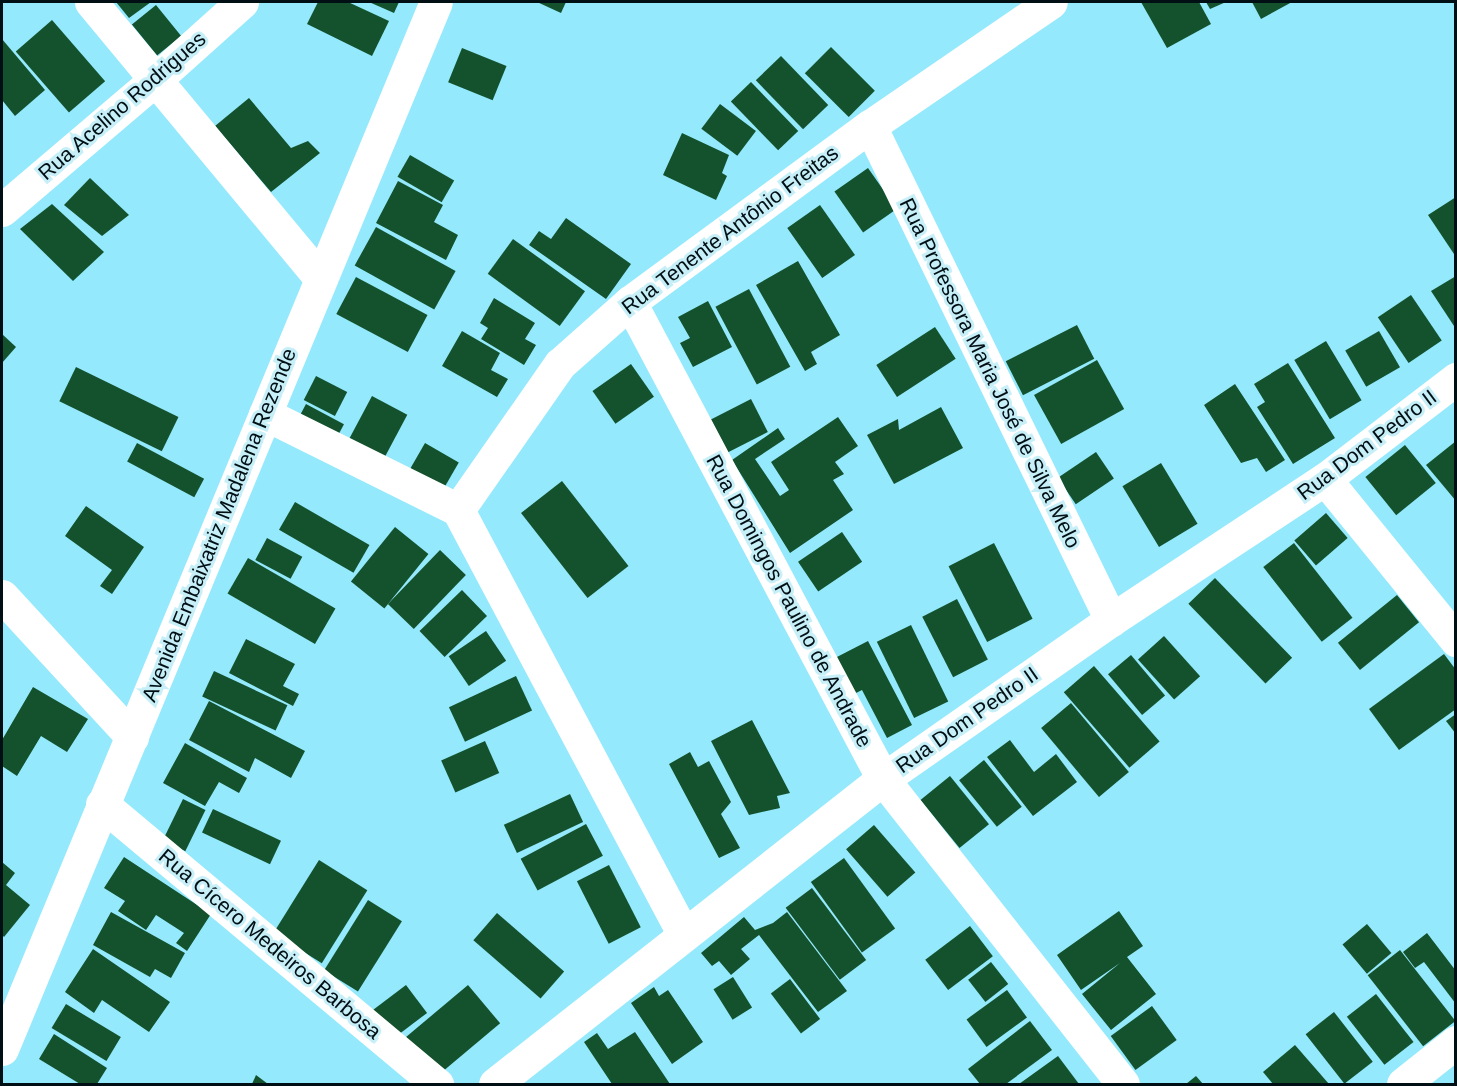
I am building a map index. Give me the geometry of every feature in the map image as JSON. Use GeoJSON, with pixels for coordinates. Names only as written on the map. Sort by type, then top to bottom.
{"type":"FeatureCollection","features":[{"type":"Feature","properties":{"kind":"street"},"geometry":{"type":"LineString","coordinates":[[91,2],[320,278]]}},
{"type":"Feature","properties":{"kind":"street","name":"Rua Acelino Rodrigues"},"geometry":{"type":"LineString","coordinates":[[2,210],[155,80],[242,2]]}},
{"type":"Feature","properties":{"kind":"street","name":"Avenida Embaixatriz Madalena Rezende"},"geometry":{"type":"LineString","coordinates":[[2,1049],[436,2]]}},
{"type":"Feature","properties":{"kind":"street","name":"Rua Tenente Antônio Freitas"},"geometry":{"type":"LineString","coordinates":[[458,510],[560,364],[630,302],[870,126],[1051,2]]}},
{"type":"Feature","properties":{"kind":"street","name":"Rua Professora Maria José de Silva Melo"},"geometry":{"type":"LineString","coordinates":[[870,126],[1111,620]]}},
{"type":"Feature","properties":{"kind":"street","name":"Rua Domingos Paulino de Andrade"},"geometry":{"type":"LineString","coordinates":[[630,302],[883,779],[1123,1084]]}},
{"type":"Feature","properties":{"kind":"street","name":"Rua Dom Pedro II"},"geometry":{"type":"LineString","coordinates":[[495,1084],[883,779],[1111,620],[1325,479],[1455,379]]}},
{"type":"Feature","properties":{"kind":"street"},"geometry":{"type":"LineString","coordinates":[[265,414],[458,510],[683,934]]}},
{"type":"Feature","properties":{"kind":"street"},"geometry":{"type":"LineString","coordinates":[[1325,479],[1455,640]]}},
{"type":"Feature","properties":{"kind":"street"},"geometry":{"type":"LineString","coordinates":[[2,596],[132,737]]}},
{"type":"Feature","properties":{"kind":"street","name":"Rua Cícero Medeiros Barbosa"},"geometry":{"type":"LineString","coordinates":[[102,804],[437,1084]]}},
{"type":"Feature","properties":{"kind":"street"},"geometry":{"type":"LineString","coordinates":[[2,987],[39,958]]}},
{"type":"Feature","properties":{"kind":"street"},"geometry":{"type":"LineString","coordinates":[[1403,1084],[1455,1042]]}},
{"type":"Feature","properties":{"kind":"building"},"geometry":{"type":"Polygon","coordinates":[[[116,2],[151,2],[129,18],[116,2]]]}},
{"type":"Feature","properties":{"kind":"building"},"geometry":{"type":"Polygon","coordinates":[[[318,2],[348,2],[389,21],[372,56],[307,24],[318,2]]]}},
{"type":"Feature","properties":{"kind":"building"},"geometry":{"type":"Polygon","coordinates":[[[369,2],[399,2],[394,13],[369,2]]]}},
{"type":"Feature","properties":{"kind":"building"},"geometry":{"type":"Polygon","coordinates":[[[537,2],[566,2],[561,13],[537,2]]]}},
{"type":"Feature","properties":{"kind":"building"},"geometry":{"type":"Polygon","coordinates":[[[1141,2],[1199,2],[1211,24],[1167,48],[1141,2]]]}},
{"type":"Feature","properties":{"kind":"building"},"geometry":{"type":"Polygon","coordinates":[[[1206,2],[1226,2],[1210,9],[1206,2]]]}},
{"type":"Feature","properties":{"kind":"building"},"geometry":{"type":"Polygon","coordinates":[[[1252,2],[1292,2],[1261,19],[1252,2]]]}},
{"type":"Feature","properties":{"kind":"building"},"geometry":{"type":"Polygon","coordinates":[[[156,5],[181,36],[157,56],[132,25],[156,5]]]}},
{"type":"Feature","properties":{"kind":"building"},"geometry":{"type":"Polygon","coordinates":[[[52,20],[105,81],[69,113],[16,51],[52,20]]]}},
{"type":"Feature","properties":{"kind":"building"},"geometry":{"type":"Polygon","coordinates":[[[2,39],[45,90],[15,116],[2,100],[2,39]]]}},
{"type":"Feature","properties":{"kind":"building"},"geometry":{"type":"Polygon","coordinates":[[[831,47],[875,91],[849,117],[805,73],[831,47]]]}},
{"type":"Feature","properties":{"kind":"building"},"geometry":{"type":"Polygon","coordinates":[[[462,48],[507,66],[493,100],[448,82],[462,48]]]}},
{"type":"Feature","properties":{"kind":"building"},"geometry":{"type":"Polygon","coordinates":[[[781,56],[828,105],[803,129],[756,80],[781,56]]]}},
{"type":"Feature","properties":{"kind":"building"},"geometry":{"type":"Polygon","coordinates":[[[751,82],[798,131],[778,150],[731,101],[751,82]]]}},
{"type":"Feature","properties":{"kind":"building"},"geometry":{"type":"Polygon","coordinates":[[[249,98],[291,148],[308,141],[320,153],[271,192],[215,126],[249,98]]]}},
{"type":"Feature","properties":{"kind":"building"},"geometry":{"type":"Polygon","coordinates":[[[720,104],[756,131],[737,156],[701,129],[720,104]]]}},
{"type":"Feature","properties":{"kind":"building"},"geometry":{"type":"Polygon","coordinates":[[[682,133],[729,155],[722,173],[727,176],[716,200],[663,175],[682,133]]]}},
{"type":"Feature","properties":{"kind":"building"},"geometry":{"type":"Polygon","coordinates":[[[410,155],[454,181],[442,202],[398,177],[410,155]]]}},
{"type":"Feature","properties":{"kind":"building"},"geometry":{"type":"Polygon","coordinates":[[[868,168],[897,209],[863,232],[834,192],[868,168]]]}},
{"type":"Feature","properties":{"kind":"building"},"geometry":{"type":"Polygon","coordinates":[[[90,178],[129,215],[102,236],[64,205],[90,178]]]}},
{"type":"Feature","properties":{"kind":"building"},"geometry":{"type":"Polygon","coordinates":[[[398,181],[443,205],[434,222],[458,235],[446,260],[376,223],[398,181]]]}},
{"type":"Feature","properties":{"kind":"building"},"geometry":{"type":"Polygon","coordinates":[[[1456,197],[1456,257],[1428,215],[1456,197]]]}},
{"type":"Feature","properties":{"kind":"building"},"geometry":{"type":"Polygon","coordinates":[[[52,204],[104,252],[73,281],[20,229],[52,204]]]}},
{"type":"Feature","properties":{"kind":"building"},"geometry":{"type":"Polygon","coordinates":[[[820,205],[855,255],[822,278],[787,228],[820,205]]]}},
{"type":"Feature","properties":{"kind":"building"},"geometry":{"type":"Polygon","coordinates":[[[566,218],[631,264],[606,299],[529,245],[539,231],[551,239],[566,218]]]}},
{"type":"Feature","properties":{"kind":"building"},"geometry":{"type":"Polygon","coordinates":[[[376,227],[456,271],[434,310],[355,265],[376,227]]]}},
{"type":"Feature","properties":{"kind":"building"},"geometry":{"type":"Polygon","coordinates":[[[513,239],[585,291],[560,326],[488,274],[513,239]]]}},
{"type":"Feature","properties":{"kind":"building"},"geometry":{"type":"Polygon","coordinates":[[[798,261],[840,335],[811,352],[817,364],[805,371],[756,285],[798,261]]]}},
{"type":"Feature","properties":{"kind":"building"},"geometry":{"type":"Polygon","coordinates":[[[1456,276],[1456,329],[1431,291],[1456,276]]]}},
{"type":"Feature","properties":{"kind":"building"},"geometry":{"type":"Polygon","coordinates":[[[356,277],[428,315],[408,352],[336,314],[356,277]]]}},
{"type":"Feature","properties":{"kind":"building"},"geometry":{"type":"Polygon","coordinates":[[[749,289],[790,367],[757,385],[715,307],[749,289]]]}},
{"type":"Feature","properties":{"kind":"building"},"geometry":{"type":"Polygon","coordinates":[[[1411,295],[1442,341],[1409,363],[1378,317],[1411,295]]]}},
{"type":"Feature","properties":{"kind":"building"},"geometry":{"type":"Polygon","coordinates":[[[494,298],[535,323],[525,339],[536,345],[524,365],[481,339],[488,328],[480,323],[494,298]]]}},
{"type":"Feature","properties":{"kind":"building"},"geometry":{"type":"Polygon","coordinates":[[[708,301],[732,347],[693,367],[680,343],[690,338],[678,317],[708,301]]]}},
{"type":"Feature","properties":{"kind":"building"},"geometry":{"type":"Polygon","coordinates":[[[1077,325],[1094,359],[1023,395],[1006,361],[1077,325]]]}},
{"type":"Feature","properties":{"kind":"building"},"geometry":{"type":"Polygon","coordinates":[[[935,327],[956,359],[897,397],[876,365],[935,327]]]}},
{"type":"Feature","properties":{"kind":"building"},"geometry":{"type":"Polygon","coordinates":[[[462,331],[500,353],[491,370],[508,379],[497,397],[442,366],[462,331]]]}},
{"type":"Feature","properties":{"kind":"building"},"geometry":{"type":"Polygon","coordinates":[[[1379,331],[1400,367],[1366,387],[1345,350],[1379,331]]]}},
{"type":"Feature","properties":{"kind":"building"},"geometry":{"type":"Polygon","coordinates":[[[2,334],[16,347],[2,363],[2,334]]]}},
{"type":"Feature","properties":{"kind":"building"},"geometry":{"type":"Polygon","coordinates":[[[1326,341],[1362,400],[1330,419],[1294,360],[1326,341]]]}},
{"type":"Feature","properties":{"kind":"building"},"geometry":{"type":"Polygon","coordinates":[[[1097,360],[1124,409],[1061,444],[1034,395],[1097,360]]]}},
{"type":"Feature","properties":{"kind":"building"},"geometry":{"type":"Polygon","coordinates":[[[1288,363],[1335,438],[1293,464],[1257,407],[1265,402],[1254,384],[1288,363]]]}},
{"type":"Feature","properties":{"kind":"building"},"geometry":{"type":"Polygon","coordinates":[[[631,364],[654,397],[615,424],[592,391],[631,364]]]}},
{"type":"Feature","properties":{"kind":"building"},"geometry":{"type":"Polygon","coordinates":[[[76,367],[178,417],[162,451],[59,401],[76,367]]]}},
{"type":"Feature","properties":{"kind":"building"},"geometry":{"type":"Polygon","coordinates":[[[316,376],[347,392],[335,416],[304,400],[316,376]]]}},
{"type":"Feature","properties":{"kind":"building"},"geometry":{"type":"Polygon","coordinates":[[[1235,384],[1285,460],[1266,472],[1257,458],[1241,463],[1204,405],[1235,384]]]}},
{"type":"Feature","properties":{"kind":"building"},"geometry":{"type":"Polygon","coordinates":[[[372,396],[407,415],[381,463],[346,445],[372,396]]]}},
{"type":"Feature","properties":{"kind":"building"},"geometry":{"type":"Polygon","coordinates":[[[751,399],[768,432],[728,452],[711,419],[751,399]]]}},
{"type":"Feature","properties":{"kind":"building"},"geometry":{"type":"Polygon","coordinates":[[[306,404],[344,424],[336,439],[298,419],[306,404]]]}},
{"type":"Feature","properties":{"kind":"building"},"geometry":{"type":"Polygon","coordinates":[[[941,407],[963,448],[894,484],[867,435],[898,419],[899,430],[941,407]]]}},
{"type":"Feature","properties":{"kind":"building"},"geometry":{"type":"Polygon","coordinates":[[[838,417],[858,446],[835,462],[844,474],[833,480],[853,510],[790,553],[732,460],[778,428],[785,439],[755,459],[780,496],[789,490],[771,462],[838,417]]]}},
{"type":"Feature","properties":{"kind":"building"},"geometry":{"type":"Polygon","coordinates":[[[1456,441],[1456,501],[1426,465],[1456,441]]]}},
{"type":"Feature","properties":{"kind":"building"},"geometry":{"type":"Polygon","coordinates":[[[137,443],[204,479],[194,497],[127,462],[137,443]]]}},
{"type":"Feature","properties":{"kind":"building"},"geometry":{"type":"Polygon","coordinates":[[[425,443],[459,462],[441,494],[407,474],[425,443]]]}},
{"type":"Feature","properties":{"kind":"building"},"geometry":{"type":"Polygon","coordinates":[[[1405,445],[1436,483],[1396,515],[1365,477],[1405,445]]]}},
{"type":"Feature","properties":{"kind":"building"},"geometry":{"type":"Polygon","coordinates":[[[1096,452],[1114,479],[1076,504],[1058,478],[1096,452]]]}},
{"type":"Feature","properties":{"kind":"building"},"geometry":{"type":"Polygon","coordinates":[[[1161,463],[1198,524],[1159,547],[1122,486],[1161,463]]]}},
{"type":"Feature","properties":{"kind":"building"},"geometry":{"type":"Polygon","coordinates":[[[562,481],[628,566],[588,598],[521,513],[562,481]]]}},
{"type":"Feature","properties":{"kind":"building"},"geometry":{"type":"Polygon","coordinates":[[[295,502],[369,545],[353,573],[279,530],[295,502]]]}},
{"type":"Feature","properties":{"kind":"building"},"geometry":{"type":"Polygon","coordinates":[[[86,506],[144,547],[112,594],[100,586],[112,570],[65,536],[86,506]]]}},
{"type":"Feature","properties":{"kind":"building"},"geometry":{"type":"Polygon","coordinates":[[[1326,513],[1348,538],[1316,565],[1294,541],[1326,513]]]}},
{"type":"Feature","properties":{"kind":"building"},"geometry":{"type":"Polygon","coordinates":[[[395,527],[428,554],[384,608],[351,581],[395,527]]]}},
{"type":"Feature","properties":{"kind":"building"},"geometry":{"type":"Polygon","coordinates":[[[842,532],[862,562],[818,591],[798,562],[842,532]]]}},
{"type":"Feature","properties":{"kind":"building"},"geometry":{"type":"Polygon","coordinates":[[[267,538],[302,557],[291,579],[255,560],[267,538]]]}},
{"type":"Feature","properties":{"kind":"building"},"geometry":{"type":"Polygon","coordinates":[[[994,543],[1033,619],[987,642],[949,566],[994,543]]]}},
{"type":"Feature","properties":{"kind":"building"},"geometry":{"type":"Polygon","coordinates":[[[1294,543],[1352,618],[1322,642],[1263,567],[1294,543]]]}},
{"type":"Feature","properties":{"kind":"building"},"geometry":{"type":"Polygon","coordinates":[[[440,550],[466,575],[414,629],[388,604],[440,550]]]}},
{"type":"Feature","properties":{"kind":"building"},"geometry":{"type":"Polygon","coordinates":[[[248,558],[335,608],[315,644],[228,594],[248,558]]]}},
{"type":"Feature","properties":{"kind":"building"},"geometry":{"type":"Polygon","coordinates":[[[1215,578],[1292,658],[1265,684],[1188,604],[1215,578]]]}},
{"type":"Feature","properties":{"kind":"building"},"geometry":{"type":"Polygon","coordinates":[[[462,590],[487,616],[445,657],[420,631],[462,590]]]}},
{"type":"Feature","properties":{"kind":"building"},"geometry":{"type":"Polygon","coordinates":[[[1397,595],[1419,622],[1360,670],[1338,643],[1397,595]]]}},
{"type":"Feature","properties":{"kind":"building"},"geometry":{"type":"Polygon","coordinates":[[[957,599],[988,660],[953,677],[922,617],[957,599]]]}},
{"type":"Feature","properties":{"kind":"building"},"geometry":{"type":"Polygon","coordinates":[[[911,625],[948,701],[914,718],[877,642],[911,625]]]}},
{"type":"Feature","properties":{"kind":"building"},"geometry":{"type":"Polygon","coordinates":[[[486,631],[506,661],[469,686],[449,656],[486,631]]]}},
{"type":"Feature","properties":{"kind":"building"},"geometry":{"type":"Polygon","coordinates":[[[1164,636],[1200,676],[1174,700],[1138,659],[1164,636]]]}},
{"type":"Feature","properties":{"kind":"building"},"geometry":{"type":"Polygon","coordinates":[[[246,639],[295,664],[283,686],[299,694],[293,706],[229,673],[246,639]]]}},
{"type":"Feature","properties":{"kind":"building"},"geometry":{"type":"Polygon","coordinates":[[[868,641],[912,725],[887,738],[862,690],[852,695],[833,659],[868,641]]]}},
{"type":"Feature","properties":{"kind":"building"},"geometry":{"type":"Polygon","coordinates":[[[1444,654],[1456,670],[1456,709],[1399,750],[1369,709],[1444,654]]]}},
{"type":"Feature","properties":{"kind":"building"},"geometry":{"type":"Polygon","coordinates":[[[1131,655],[1165,696],[1142,715],[1108,674],[1131,655]]]}},
{"type":"Feature","properties":{"kind":"building"},"geometry":{"type":"Polygon","coordinates":[[[1094,666],[1160,741],[1129,768],[1064,692],[1094,666]]]}},
{"type":"Feature","properties":{"kind":"building"},"geometry":{"type":"Polygon","coordinates":[[[214,671],[287,705],[276,731],[202,696],[214,671]]]}},
{"type":"Feature","properties":{"kind":"building"},"geometry":{"type":"Polygon","coordinates":[[[516,676],[532,710],[465,742],[449,707],[516,676]]]}},
{"type":"Feature","properties":{"kind":"building"},"geometry":{"type":"Polygon","coordinates":[[[33,687],[88,719],[67,752],[41,736],[17,776],[2,766],[2,740],[33,687]]]}},
{"type":"Feature","properties":{"kind":"building"},"geometry":{"type":"Polygon","coordinates":[[[209,701],[305,751],[291,778],[255,758],[249,772],[189,740],[209,701]]]}},
{"type":"Feature","properties":{"kind":"building"},"geometry":{"type":"Polygon","coordinates":[[[1071,703],[1129,772],[1099,797],[1041,728],[1071,703]]]}},
{"type":"Feature","properties":{"kind":"building"},"geometry":{"type":"Polygon","coordinates":[[[1456,714],[1456,734],[1446,721],[1456,714]]]}},
{"type":"Feature","properties":{"kind":"building"},"geometry":{"type":"Polygon","coordinates":[[[752,720],[790,793],[777,796],[780,808],[749,815],[711,741],[752,720]]]}},
{"type":"Feature","properties":{"kind":"building"},"geometry":{"type":"Polygon","coordinates":[[[1010,740],[1034,772],[1056,754],[1077,782],[1033,816],[987,757],[1010,740]]]}},
{"type":"Feature","properties":{"kind":"building"},"geometry":{"type":"Polygon","coordinates":[[[485,741],[499,773],[455,792],[441,761],[485,741]]]}},
{"type":"Feature","properties":{"kind":"building"},"geometry":{"type":"Polygon","coordinates":[[[185,743],[247,778],[239,793],[219,782],[205,806],[163,783],[185,743]]]}},
{"type":"Feature","properties":{"kind":"building"},"geometry":{"type":"Polygon","coordinates":[[[690,752],[698,767],[709,761],[731,802],[721,814],[740,848],[719,858],[669,764],[690,752]]]}},
{"type":"Feature","properties":{"kind":"building"},"geometry":{"type":"Polygon","coordinates":[[[984,760],[1022,807],[997,827],[959,780],[984,760]]]}},
{"type":"Feature","properties":{"kind":"building"},"geometry":{"type":"Polygon","coordinates":[[[950,776],[989,824],[959,848],[920,800],[950,776]]]}},
{"type":"Feature","properties":{"kind":"building"},"geometry":{"type":"Polygon","coordinates":[[[570,794],[583,822],[517,853],[504,825],[570,794]]]}},
{"type":"Feature","properties":{"kind":"building"},"geometry":{"type":"Polygon","coordinates":[[[183,799],[205,810],[185,851],[163,840],[183,799]]]}},
{"type":"Feature","properties":{"kind":"building"},"geometry":{"type":"Polygon","coordinates":[[[213,809],[281,841],[270,864],[202,833],[213,809]]]}},
{"type":"Feature","properties":{"kind":"building"},"geometry":{"type":"Polygon","coordinates":[[[586,824],[603,856],[538,891],[521,859],[586,824]]]}},
{"type":"Feature","properties":{"kind":"building"},"geometry":{"type":"Polygon","coordinates":[[[874,825],[915,873],[887,897],[846,849],[874,825]]]}},
{"type":"Feature","properties":{"kind":"building"},"geometry":{"type":"Polygon","coordinates":[[[124,857],[211,914],[187,951],[176,943],[184,933],[156,915],[146,930],[118,911],[125,901],[104,888],[124,857]]]}},
{"type":"Feature","properties":{"kind":"building"},"geometry":{"type":"Polygon","coordinates":[[[844,858],[895,928],[862,952],[811,882],[844,858]]]}},
{"type":"Feature","properties":{"kind":"building"},"geometry":{"type":"Polygon","coordinates":[[[319,860],[367,890],[322,963],[273,933],[319,860]]]}},
{"type":"Feature","properties":{"kind":"building"},"geometry":{"type":"Polygon","coordinates":[[[2,862],[15,873],[6,885],[30,905],[4,937],[2,935],[2,862]]]}},
{"type":"Feature","properties":{"kind":"building"},"geometry":{"type":"Polygon","coordinates":[[[609,865],[641,927],[609,944],[577,881],[609,865]]]}},
{"type":"Feature","properties":{"kind":"building"},"geometry":{"type":"Polygon","coordinates":[[[812,888],[866,960],[840,980],[786,908],[812,888]]]}},
{"type":"Feature","properties":{"kind":"building"},"geometry":{"type":"Polygon","coordinates":[[[368,900],[402,921],[358,992],[324,970],[368,900]]]}},
{"type":"Feature","properties":{"kind":"building"},"geometry":{"type":"Polygon","coordinates":[[[1119,911],[1143,946],[1127,957],[1156,994],[1111,1030],[1082,994],[1120,963],[1081,990],[1057,955],[1119,911]]]}},
{"type":"Feature","properties":{"kind":"building"},"geometry":{"type":"Polygon","coordinates":[[[111,912],[185,953],[171,978],[155,969],[150,977],[93,945],[111,912]]]}},
{"type":"Feature","properties":{"kind":"building"},"geometry":{"type":"Polygon","coordinates":[[[787,912],[847,991],[818,1012],[759,935],[741,949],[750,959],[731,975],[719,961],[712,966],[701,953],[744,917],[755,930],[773,923],[787,912]]]}},
{"type":"Feature","properties":{"kind":"building"},"geometry":{"type":"Polygon","coordinates":[[[497,913],[564,971],[541,999],[473,940],[497,913]]]}},
{"type":"Feature","properties":{"kind":"building"},"geometry":{"type":"Polygon","coordinates":[[[1367,924],[1391,953],[1367,974],[1342,945],[1367,924]]]}},
{"type":"Feature","properties":{"kind":"building"},"geometry":{"type":"Polygon","coordinates":[[[970,926],[993,956],[948,990],[925,960],[970,926]]]}},
{"type":"Feature","properties":{"kind":"building"},"geometry":{"type":"Polygon","coordinates":[[[1427,933],[1456,971],[1456,1004],[1424,962],[1415,968],[1403,952],[1427,933]]]}},
{"type":"Feature","properties":{"kind":"building"},"geometry":{"type":"Polygon","coordinates":[[[93,949],[170,1002],[149,1032],[102,1000],[94,1013],[65,992],[93,949]]]}},
{"type":"Feature","properties":{"kind":"building"},"geometry":{"type":"Polygon","coordinates":[[[1400,950],[1455,1021],[1423,1046],[1368,975],[1400,950]]]}},
{"type":"Feature","properties":{"kind":"building"},"geometry":{"type":"Polygon","coordinates":[[[991,962],[1008,984],[985,1002],[968,980],[991,962]]]}},
{"type":"Feature","properties":{"kind":"building"},"geometry":{"type":"Polygon","coordinates":[[[733,977],[752,1008],[733,1020],[713,989],[733,977]]]}},
{"type":"Feature","properties":{"kind":"building"},"geometry":{"type":"Polygon","coordinates":[[[790,979],[820,1019],[801,1033],[771,993],[790,979]]]}},
{"type":"Feature","properties":{"kind":"building"},"geometry":{"type":"Polygon","coordinates":[[[406,985],[427,1013],[394,1038],[373,1010],[406,985]]]}},
{"type":"Feature","properties":{"kind":"building"},"geometry":{"type":"Polygon","coordinates":[[[468,985],[500,1023],[436,1077],[404,1039],[468,985]]]}},
{"type":"Feature","properties":{"kind":"building"},"geometry":{"type":"Polygon","coordinates":[[[654,987],[659,996],[668,990],[703,1042],[672,1064],[631,1003],[654,987]]]}},
{"type":"Feature","properties":{"kind":"building"},"geometry":{"type":"Polygon","coordinates":[[[1007,990],[1027,1018],[987,1047],[967,1019],[1007,990]]]}},
{"type":"Feature","properties":{"kind":"building"},"geometry":{"type":"Polygon","coordinates":[[[1376,994],[1414,1042],[1384,1065],[1347,1017],[1376,994]]]}},
{"type":"Feature","properties":{"kind":"building"},"geometry":{"type":"Polygon","coordinates":[[[66,1004],[121,1037],[106,1061],[52,1028],[66,1004]]]}},
{"type":"Feature","properties":{"kind":"building"},"geometry":{"type":"Polygon","coordinates":[[[1152,1006],[1177,1040],[1135,1070],[1111,1036],[1152,1006]]]}},
{"type":"Feature","properties":{"kind":"building"},"geometry":{"type":"Polygon","coordinates":[[[1334,1012],[1373,1062],[1344,1084],[1306,1034],[1334,1012]]]}},
{"type":"Feature","properties":{"kind":"building"},"geometry":{"type":"Polygon","coordinates":[[[1030,1021],[1052,1050],[1006,1084],[980,1084],[968,1069],[1030,1021]]]}},
{"type":"Feature","properties":{"kind":"building"},"geometry":{"type":"Polygon","coordinates":[[[635,1032],[670,1084],[612,1084],[584,1042],[597,1033],[608,1049],[635,1032]]]}},
{"type":"Feature","properties":{"kind":"building"},"geometry":{"type":"Polygon","coordinates":[[[54,1034],[107,1068],[97,1084],[80,1084],[39,1059],[54,1034]]]}},
{"type":"Feature","properties":{"kind":"building"},"geometry":{"type":"Polygon","coordinates":[[[1295,1045],[1329,1084],[1273,1084],[1263,1072],[1295,1045]]]}},
{"type":"Feature","properties":{"kind":"building"},"geometry":{"type":"Polygon","coordinates":[[[1058,1056],[1079,1084],[1019,1084],[1058,1056]]]}},
{"type":"Feature","properties":{"kind":"building"},"geometry":{"type":"Polygon","coordinates":[[[256,1075],[268,1084],[252,1084],[256,1075]]]}},
{"type":"Feature","properties":{"kind":"building"},"geometry":{"type":"Polygon","coordinates":[[[1196,1076],[1203,1084],[1186,1084],[1196,1076]]]}}]}
